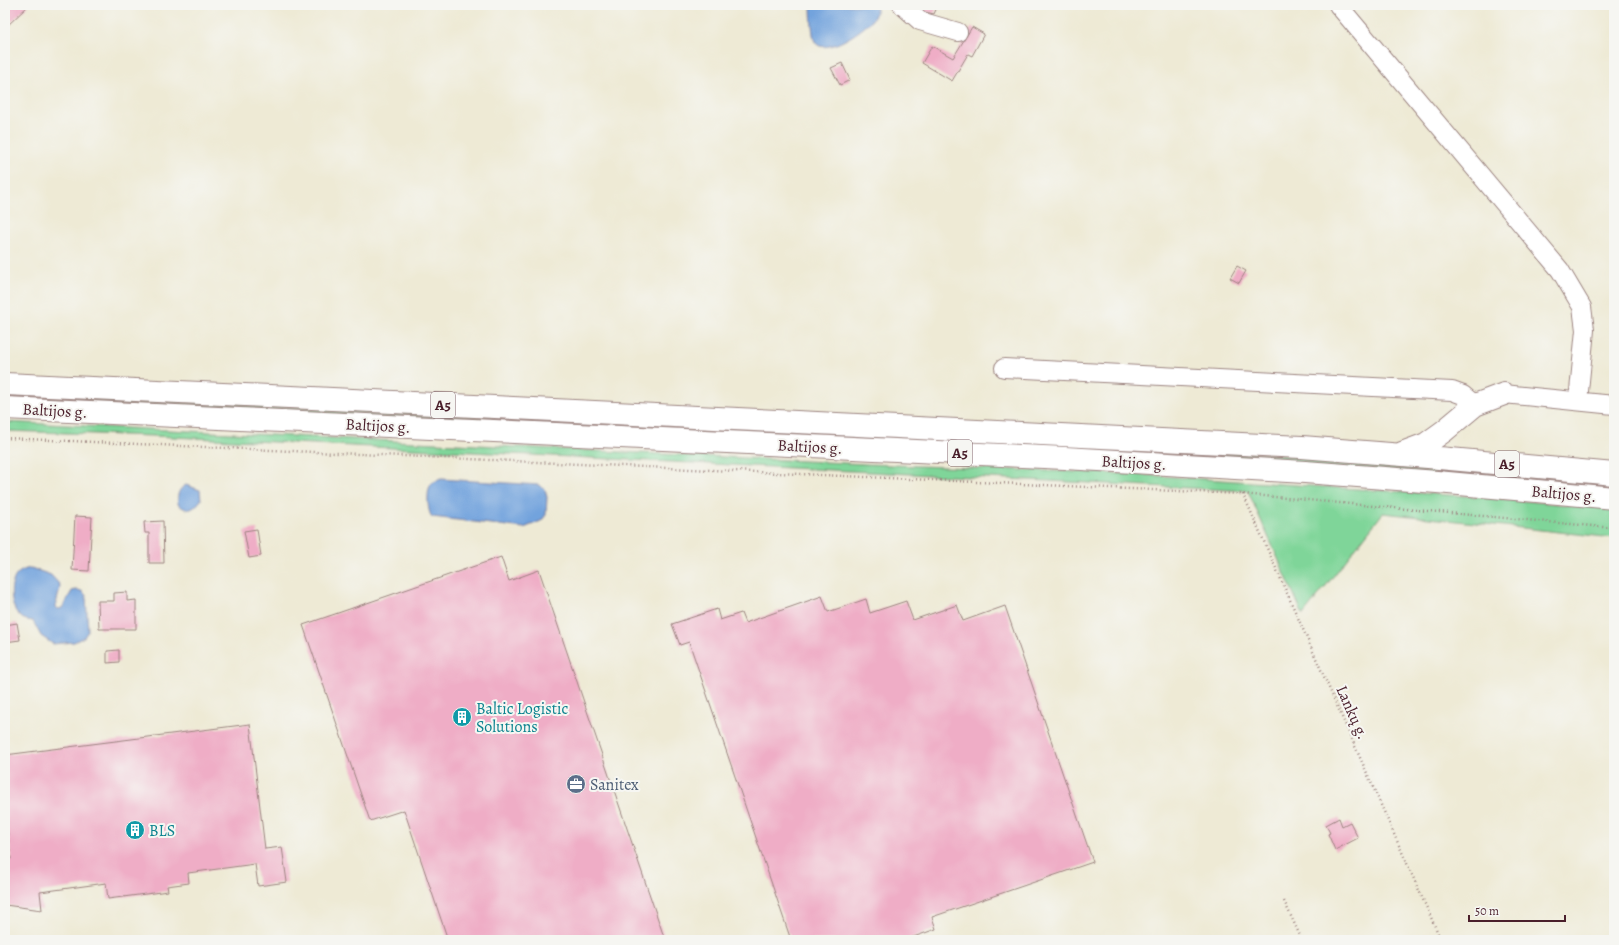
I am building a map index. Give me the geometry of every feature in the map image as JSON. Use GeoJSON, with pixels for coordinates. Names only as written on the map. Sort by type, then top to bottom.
{"type":"FeatureCollection","features":[{"type":"Feature","properties":{"kind":"highway","name":"Baltijos g."},"geometry":{"type":"LineString","coordinates":[[5,384],[1196,441],[1399,454],[1614,474]]}},
{"type":"Feature","properties":{"kind":"highway"},"geometry":{"type":"LineString","coordinates":[[1399,454],[1426,444],[1444,432],[1474,405],[1504,394]]}},
{"type":"Feature","properties":{"kind":"highway","name":"Baltijos g."},"geometry":{"type":"LineString","coordinates":[[5,408],[1065,458],[1313,472],[1614,498]]}},
{"type":"Feature","properties":{"kind":"street"},"geometry":{"type":"LineString","coordinates":[[902,5],[920,22],[958,32]]}},
{"type":"Feature","properties":{"kind":"street"},"geometry":{"type":"LineString","coordinates":[[1338,5],[1560,270],[1582,307],[1583,314],[1585,330],[1578,401]]}},
{"type":"Feature","properties":{"kind":"street"},"geometry":{"type":"LineString","coordinates":[[1004,368],[1452,391],[1463,395],[1474,405]]}},
{"type":"Feature","properties":{"kind":"street"},"geometry":{"type":"LineString","coordinates":[[1504,394],[1614,405]]}},
{"type":"Feature","properties":{"kind":"path"},"geometry":{"type":"LineString","coordinates":[[5,438],[1242,494],[1614,528]]}},
{"type":"Feature","properties":{"kind":"path","name":"Lankų g."},"geometry":{"type":"LineString","coordinates":[[1242,494],[1441,940]]}},
{"type":"Feature","properties":{"kind":"path"},"geometry":{"type":"LineString","coordinates":[[1284,901],[1302,940]]}},
{"type":"Feature","properties":{"kind":"green space"},"geometry":{"type":"Polygon","coordinates":[[[5,392],[1257,453],[1614,483],[1614,491],[5,399],[5,392]]]}},
{"type":"Feature","properties":{"kind":"green space"},"geometry":{"type":"Polygon","coordinates":[[[5,422],[866,464],[1129,474],[1479,497],[1614,509],[1614,538],[1383,513],[1303,615],[1248,491],[153,436],[5,431],[5,422]]]}},
{"type":"Feature","properties":{"kind":"water"},"geometry":{"type":"Polygon","coordinates":[[[811,5],[877,5],[874,17],[863,28],[845,40],[827,47],[820,46],[815,42],[812,30],[811,5]]]}},
{"type":"Feature","properties":{"kind":"water"},"geometry":{"type":"Polygon","coordinates":[[[441,479],[540,485],[545,490],[547,497],[546,515],[541,521],[524,528],[432,517],[428,505],[429,490],[432,483],[441,479]]]}},
{"type":"Feature","properties":{"kind":"water"},"geometry":{"type":"Polygon","coordinates":[[[186,485],[200,490],[201,500],[190,509],[185,509],[178,504],[181,488],[186,485]]]}},
{"type":"Feature","properties":{"kind":"water"},"geometry":{"type":"Polygon","coordinates":[[[31,568],[51,575],[60,585],[56,604],[58,609],[62,608],[72,591],[80,590],[85,594],[88,631],[84,637],[74,642],[53,644],[41,636],[33,621],[23,619],[18,614],[12,600],[12,584],[15,577],[19,573],[23,570],[31,568]]]}},
{"type":"Feature","properties":{"kind":"building"},"geometry":{"type":"Polygon","coordinates":[[[5,5],[29,5],[5,28],[5,5]]]}},
{"type":"Feature","properties":{"kind":"building"},"geometry":{"type":"Polygon","coordinates":[[[919,5],[938,5],[934,14],[925,12],[919,5]]]}},
{"type":"Feature","properties":{"kind":"building"},"geometry":{"type":"Polygon","coordinates":[[[972,27],[984,34],[972,56],[968,54],[952,81],[922,63],[932,46],[953,58],[972,27]]]}},
{"type":"Feature","properties":{"kind":"building"},"geometry":{"type":"Polygon","coordinates":[[[842,63],[850,80],[840,85],[831,68],[842,63]]]}},
{"type":"Feature","properties":{"kind":"building"},"geometry":{"type":"Polygon","coordinates":[[[1237,266],[1246,271],[1239,283],[1230,278],[1237,266]]]}},
{"type":"Feature","properties":{"kind":"building"},"geometry":{"type":"Polygon","coordinates":[[[75,516],[92,517],[89,571],[72,570],[75,516]]]}},
{"type":"Feature","properties":{"kind":"building"},"geometry":{"type":"Polygon","coordinates":[[[163,521],[164,563],[149,563],[149,533],[145,533],[144,522],[163,521]]]}},
{"type":"Feature","properties":{"kind":"building"},"geometry":{"type":"Polygon","coordinates":[[[257,529],[261,556],[249,558],[244,531],[257,529]]]}},
{"type":"Feature","properties":{"kind":"building","name":"Baltic Logistic Solutions"},"geometry":{"type":"Polygon","coordinates":[[[501,557],[509,581],[539,570],[665,940],[448,940],[404,810],[370,821],[303,625],[501,557]]]}},
{"type":"Feature","properties":{"kind":"building"},"geometry":{"type":"Polygon","coordinates":[[[127,592],[127,601],[136,600],[136,629],[99,629],[98,601],[114,601],[114,593],[127,592]]]}},
{"type":"Feature","properties":{"kind":"building"},"geometry":{"type":"Polygon","coordinates":[[[822,596],[828,612],[866,599],[870,613],[906,601],[913,620],[957,605],[963,621],[1005,606],[1093,862],[932,917],[936,929],[905,940],[791,940],[689,642],[680,645],[672,624],[717,609],[720,620],[741,613],[745,623],[822,596]]]}},
{"type":"Feature","properties":{"kind":"building"},"geometry":{"type":"Polygon","coordinates":[[[17,623],[20,640],[5,642],[5,625],[17,623]]]}},
{"type":"Feature","properties":{"kind":"building"},"geometry":{"type":"Polygon","coordinates":[[[119,650],[119,662],[107,663],[107,651],[119,650]]]}},
{"type":"Feature","properties":{"kind":"building","name":"BLS"},"geometry":{"type":"Polygon","coordinates":[[[250,724],[265,849],[282,847],[287,882],[258,886],[255,864],[188,873],[189,883],[167,886],[168,891],[108,899],[106,883],[40,892],[42,910],[5,905],[5,859],[11,859],[5,811],[5,755],[250,724]]]}},
{"type":"Feature","properties":{"kind":"building"},"geometry":{"type":"Polygon","coordinates":[[[1339,818],[1342,826],[1350,822],[1358,838],[1335,850],[1326,825],[1339,818]]]}},
{"type":"Feature","properties":{"kind":"place","name":"Baltic Logistic Solutions"},"geometry":{"type":"Point","coordinates":[462,717]}},
{"type":"Feature","properties":{"kind":"place","name":"Sanitex"},"geometry":{"type":"Point","coordinates":[576,784]}},
{"type":"Feature","properties":{"kind":"place","name":"BLS"},"geometry":{"type":"Point","coordinates":[135,830]}}]}
